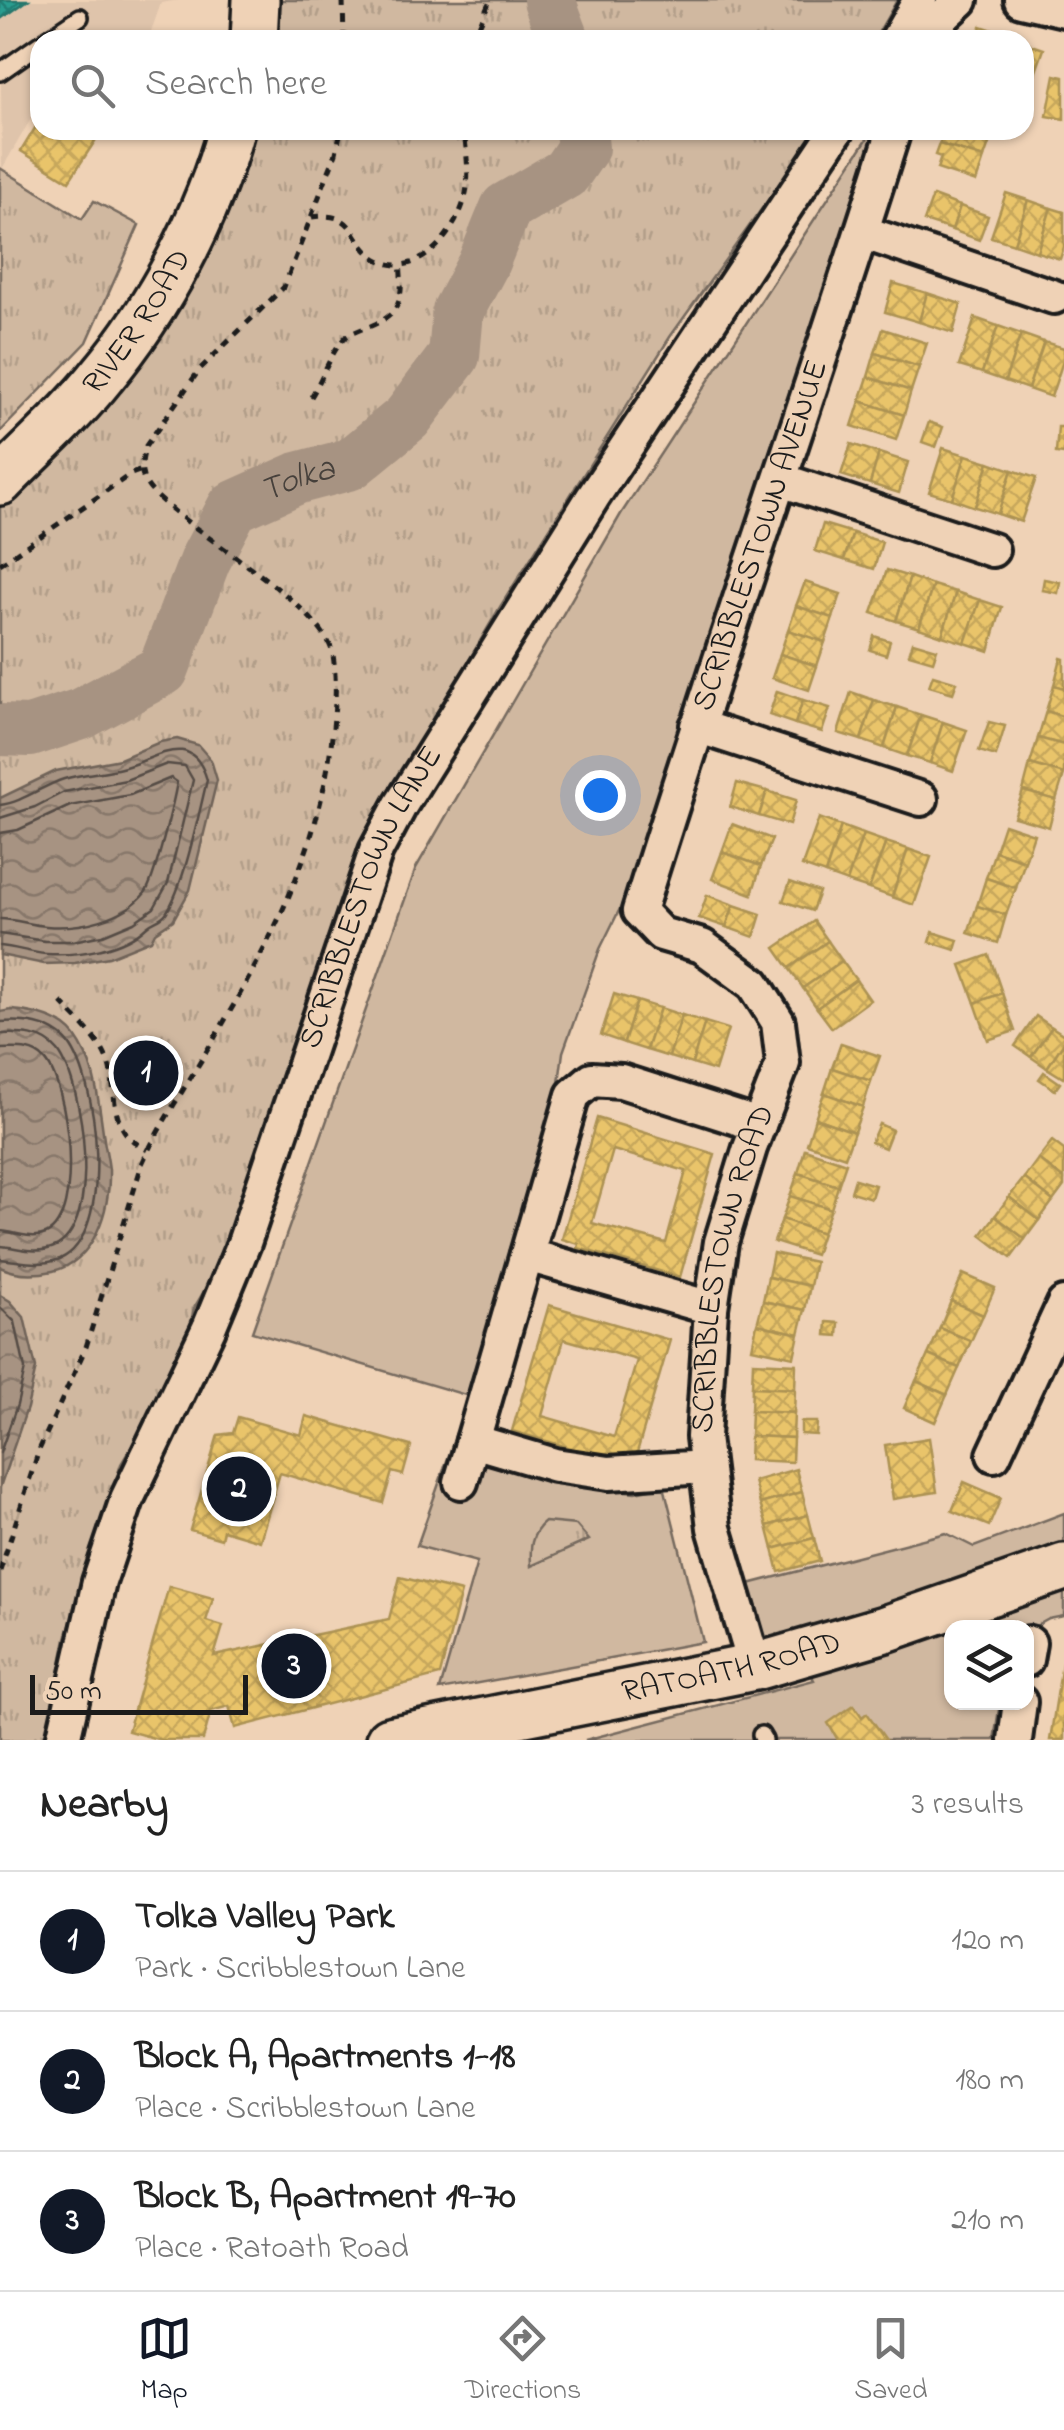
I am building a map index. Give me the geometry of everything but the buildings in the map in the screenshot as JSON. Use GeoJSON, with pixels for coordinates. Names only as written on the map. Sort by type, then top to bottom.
{"type":"FeatureCollection","features":[{"type":"Feature","properties":{"kind":"street"},"geometry":{"type":"LineString","coordinates":[[254,30],[256,0]]}},
{"type":"Feature","properties":{"kind":"street"},"geometry":{"type":"LineString","coordinates":[[903,30],[920,0]]}},
{"type":"Feature","properties":{"kind":"street"},"geometry":{"type":"LineString","coordinates":[[932,30],[961,0]]}},
{"type":"Feature","properties":{"kind":"street"},"geometry":{"type":"LineString","coordinates":[[1024,0],[1064,10]]}},
{"type":"Feature","properties":{"kind":"street","name":"RIVER ROAD"},"geometry":{"type":"LineString","coordinates":[[0,482],[102,377],[152,308],[188,241],[227,140]]}},
{"type":"Feature","properties":{"kind":"street","name":"SCRIBBLESTOWN LANE"},"geometry":{"type":"LineString","coordinates":[[63,1740],[99,1582],[127,1499],[210,1328],[244,1243],[376,850],[593,496],[830,140]]}},
{"type":"Feature","properties":{"kind":"street","name":"SCRIBBLESTOWN AVENUE"},"geometry":{"type":"LineString","coordinates":[[661,934],[638,911],[891,140]]}},
{"type":"Feature","properties":{"kind":"street"},"geometry":{"type":"LineString","coordinates":[[862,232],[1054,297]]}},
{"type":"Feature","properties":{"kind":"street"},"geometry":{"type":"LineString","coordinates":[[782,480],[992,550]]}},
{"type":"Feature","properties":{"kind":"street"},"geometry":{"type":"LineString","coordinates":[[697,726],[921,799]]}},
{"type":"Feature","properties":{"kind":"street","name":"SCRIBBLESTOWN ROAD"},"geometry":{"type":"LineString","coordinates":[[661,934],[702,946],[754,984],[778,1022],[783,1062],[758,1125],[721,1242],[702,1437],[714,1528],[755,1667]]}},
{"type":"Feature","properties":{"kind":"street"},"geometry":{"type":"LineString","coordinates":[[461,1482],[573,1095],[592,1079],[622,1081],[758,1125]]}},
{"type":"Feature","properties":{"kind":"street"},"geometry":{"type":"LineString","coordinates":[[527,1256],[712,1308]]}},
{"type":"Feature","properties":{"kind":"street"},"geometry":{"type":"LineString","coordinates":[[994,1455],[1064,1304]]}},
{"type":"Feature","properties":{"kind":"street"},"geometry":{"type":"LineString","coordinates":[[473,1442],[555,1465],[609,1473],[706,1466]]}},
{"type":"Feature","properties":{"kind":"street","name":"RATOATH ROAD"},"geometry":{"type":"LineString","coordinates":[[417,1736],[755,1667],[885,1629],[1064,1567]]}},
{"type":"Feature","properties":{"kind":"street"},"geometry":{"type":"LineString","coordinates":[[1015,1740],[1019,1710]]}},
{"type":"Feature","properties":{"kind":"lane"},"geometry":{"type":"LineString","coordinates":[[61,30],[80,17]]}},
{"type":"Feature","properties":{"kind":"lane"},"geometry":{"type":"LineString","coordinates":[[0,72],[30,51]]}},
{"type":"Feature","properties":{"kind":"path"},"geometry":{"type":"LineString","coordinates":[[343,0],[344,30]]}},
{"type":"Feature","properties":{"kind":"path"},"geometry":{"type":"LineString","coordinates":[[477,30],[490,0]]}},
{"type":"Feature","properties":{"kind":"path"},"geometry":{"type":"LineString","coordinates":[[0,1571],[39,1450],[86,1348],[148,1150],[288,904],[324,796],[334,700],[332,650],[321,629],[302,606],[186,522],[143,480],[142,470],[145,447],[200,369],[284,287],[339,140]]}},
{"type":"Feature","properties":{"kind":"path"},"geometry":{"type":"LineString","coordinates":[[312,217],[326,215],[346,220],[366,250],[381,261],[414,262],[436,250],[460,218],[467,190],[464,140]]}},
{"type":"Feature","properties":{"kind":"path"},"geometry":{"type":"LineString","coordinates":[[310,397],[341,342],[392,316],[400,300],[400,263]]}},
{"type":"Feature","properties":{"kind":"path"},"geometry":{"type":"LineString","coordinates":[[0,564],[130,474],[142,470]]}},
{"type":"Feature","properties":{"kind":"path"},"geometry":{"type":"LineString","coordinates":[[61,1002],[102,1050],[110,1068],[123,1133],[148,1150]]}},
{"type":"Feature","properties":{"kind":"shaded area"},"geometry":{"type":"Polygon","coordinates":[[[0,0],[179,0],[161,3],[152,30],[30,30],[30,120],[2,169],[0,0]]]}},
{"type":"Feature","properties":{"kind":"green space"},"geometry":{"type":"Polygon","coordinates":[[[276,0],[897,0],[880,30],[273,30],[276,0]]]}},
{"type":"Feature","properties":{"kind":"green space"},"geometry":{"type":"Polygon","coordinates":[[[246,140],[811,140],[670,337],[500,607],[372,826],[238,1234],[194,1308],[182,1363],[121,1464],[66,1638],[46,1740],[0,1740],[0,503],[246,140]]]}},
{"type":"Feature","properties":{"kind":"green space"},"geometry":{"type":"Polygon","coordinates":[[[866,140],[889,140],[651,846],[600,949],[563,1052],[556,1106],[479,1399],[252,1332],[416,868],[621,514],[866,140]]]}},
{"type":"Feature","properties":{"kind":"green space"},"geometry":{"type":"Polygon","coordinates":[[[0,168],[82,219],[94,201],[139,225],[87,342],[0,432],[0,168]]]}},
{"type":"Feature","properties":{"kind":"green space"},"geometry":{"type":"Polygon","coordinates":[[[455,1438],[470,1459],[552,1483],[635,1492],[664,1486],[703,1642],[440,1690],[477,1562],[417,1546],[455,1438]]]}},
{"type":"Feature","properties":{"kind":"green space"},"geometry":{"type":"Polygon","coordinates":[[[1064,1513],[1064,1556],[754,1663],[733,1588],[946,1533],[974,1547],[1064,1513]]]}},
{"type":"Feature","properties":{"kind":"green space"},"geometry":{"type":"Polygon","coordinates":[[[545,1522],[576,1525],[589,1540],[531,1566],[534,1537],[545,1522]]]}},
{"type":"Feature","properties":{"kind":"green space"},"geometry":{"type":"Polygon","coordinates":[[[1064,1557],[1064,1616],[1034,1627],[1034,1620],[944,1620],[944,1710],[999,1710],[994,1740],[585,1740],[814,1680],[799,1650],[1064,1557]]]}},
{"type":"Feature","properties":{"kind":"water"},"geometry":{"type":"Polygon","coordinates":[[[177,739],[198,745],[211,760],[217,780],[190,890],[173,920],[155,932],[151,940],[109,957],[44,964],[0,955],[0,798],[56,771],[120,759],[177,739]]]}},
{"type":"Feature","properties":{"kind":"water"},"geometry":{"type":"Polygon","coordinates":[[[12,1010],[55,1020],[82,1047],[95,1082],[109,1170],[103,1217],[89,1245],[68,1265],[40,1273],[19,1273],[0,1267],[0,1012],[12,1010]]]}},
{"type":"Feature","properties":{"kind":"water"},"geometry":{"type":"Polygon","coordinates":[[[0,1295],[24,1317],[36,1368],[0,1487],[0,1295]]]}},
{"type":"Feature","properties":{"kind":"waterway","name":"Tolka"},"geometry":{"type":"LineString","coordinates":[[549,0],[560,30]]}},
{"type":"Feature","properties":{"kind":"waterway","name":"Tolka"},"geometry":{"type":"LineString","coordinates":[[0,730],[30,731],[81,714],[163,670],[205,560],[233,507],[298,478],[351,464],[407,418],[454,356],[458,311],[506,208],[566,173],[583,148],[582,140]]}},
{"type":"Feature","properties":{"kind":"place","name":"Tolka Valley Park"},"geometry":{"type":"Point","coordinates":[146,1073]}},
{"type":"Feature","properties":{"kind":"place","name":"Block A, Apartments 1-18"},"geometry":{"type":"Point","coordinates":[239,1489]}},
{"type":"Feature","properties":{"kind":"place","name":"Block B, Apartment 19-70"},"geometry":{"type":"Point","coordinates":[294,1666]}}]}
